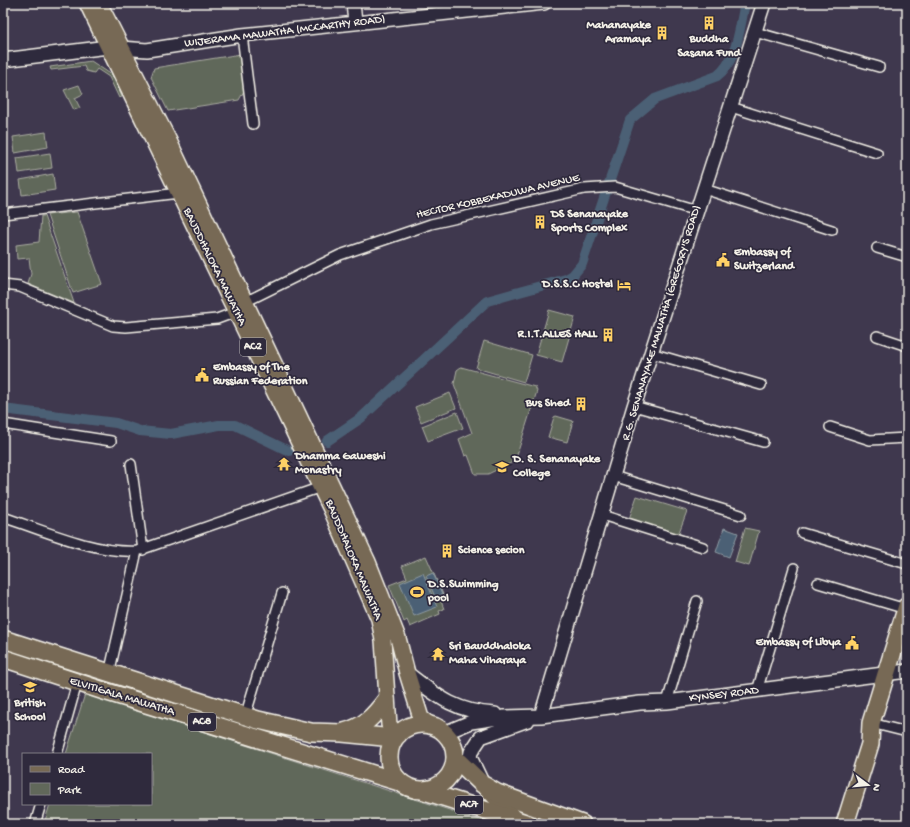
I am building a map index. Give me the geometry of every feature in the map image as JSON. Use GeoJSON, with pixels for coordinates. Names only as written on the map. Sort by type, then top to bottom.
{"type":"FeatureCollection","features":[{"type":"Feature","properties":{"kind":"highway"},"geometry":{"type":"LineString","coordinates":[[845,824],[870,744],[871,723],[906,607]]}},
{"type":"Feature","properties":{"kind":"highway","name":"ELVITIGALA MAWATHA"},"geometry":{"type":"LineString","coordinates":[[3,639],[109,674],[245,716],[312,732],[383,737],[398,734]]}},
{"type":"Feature","properties":{"kind":"highway","name":"ELVITIGALA MAWATHA"},"geometry":{"type":"LineString","coordinates":[[3,658],[77,683],[402,783]]}},
{"type":"Feature","properties":{"kind":"highway"},"geometry":{"type":"LineString","coordinates":[[342,733],[357,729],[373,717],[386,700]]}},
{"type":"Feature","properties":{"kind":"highway"},"geometry":{"type":"LineString","coordinates":[[832,824],[859,740],[871,723]]}},
{"type":"Feature","properties":{"kind":"highway"},"geometry":{"type":"LineString","coordinates":[[413,726],[437,729],[454,749],[455,758],[453,768],[444,781],[431,789],[421,790],[411,788],[402,783],[395,775],[390,765],[392,744],[398,734],[413,726]]}},
{"type":"Feature","properties":{"kind":"highway","name":"AC7"},"geometry":{"type":"LineString","coordinates":[[455,758],[482,784],[497,793],[582,824]]}},
{"type":"Feature","properties":{"kind":"highway","name":"AC7"},"geometry":{"type":"LineString","coordinates":[[421,790],[521,823]]}},
{"type":"Feature","properties":{"kind":"main road","name":"BAUDDHALOKA MAWATHA"},"geometry":{"type":"LineString","coordinates":[[87,3],[115,47],[169,141],[240,307],[379,619],[383,640],[386,700],[389,725],[398,734]]}},
{"type":"Feature","properties":{"kind":"main road","name":"BAUDDHALOKA MAWATHA"},"geometry":{"type":"LineString","coordinates":[[100,3],[115,47],[179,193],[310,436],[368,562],[398,638],[407,673],[422,718],[437,729]]}},
{"type":"Feature","properties":{"kind":"main road"},"geometry":{"type":"LineString","coordinates":[[482,784],[521,823]]}},
{"type":"Feature","properties":{"kind":"street"},"geometry":{"type":"LineString","coordinates":[[353,3],[355,22]]}},
{"type":"Feature","properties":{"kind":"street","name":"WIJERAMA MAWATHA (MCCARTHY ROAD)"},"geometry":{"type":"LineString","coordinates":[[3,60],[115,47],[147,50],[242,35],[355,22],[406,19],[544,3]]}},
{"type":"Feature","properties":{"kind":"street","name":"R.G. SENANAYAKE MAWATHA (GREGORY'S ROAD)"},"geometry":{"type":"LineString","coordinates":[[541,716],[634,406],[764,3]]}},
{"type":"Feature","properties":{"kind":"street"},"geometry":{"type":"LineString","coordinates":[[755,32],[879,67]]}},
{"type":"Feature","properties":{"kind":"street"},"geometry":{"type":"LineString","coordinates":[[242,35],[253,124]]}},
{"type":"Feature","properties":{"kind":"street"},"geometry":{"type":"LineString","coordinates":[[731,107],[877,153]]}},
{"type":"Feature","properties":{"kind":"street","name":"HECTOR KOBBEKADUWA AVENUE"},"geometry":{"type":"LineString","coordinates":[[3,285],[20,287],[113,326],[126,327],[217,319],[340,256],[430,224],[584,189],[615,187],[697,210]]}},
{"type":"Feature","properties":{"kind":"street"},"geometry":{"type":"LineString","coordinates":[[704,189],[832,230]]}},
{"type":"Feature","properties":{"kind":"street"},"geometry":{"type":"LineString","coordinates":[[3,214],[179,193]]}},
{"type":"Feature","properties":{"kind":"street"},"geometry":{"type":"LineString","coordinates":[[877,248],[907,257]]}},
{"type":"Feature","properties":{"kind":"street"},"geometry":{"type":"LineString","coordinates":[[876,336],[907,346]]}},
{"type":"Feature","properties":{"kind":"street"},"geometry":{"type":"LineString","coordinates":[[651,353],[761,385]]}},
{"type":"Feature","properties":{"kind":"street"},"geometry":{"type":"LineString","coordinates":[[634,406],[763,442]]}},
{"type":"Feature","properties":{"kind":"street"},"geometry":{"type":"LineString","coordinates":[[3,424],[111,441]]}},
{"type":"Feature","properties":{"kind":"street"},"geometry":{"type":"LineString","coordinates":[[830,427],[870,440],[907,438]]}},
{"type":"Feature","properties":{"kind":"street"},"geometry":{"type":"LineString","coordinates":[[109,674],[140,550],[131,464]]}},
{"type":"Feature","properties":{"kind":"street"},"geometry":{"type":"LineString","coordinates":[[613,476],[741,515]]}},
{"type":"Feature","properties":{"kind":"street"},"geometry":{"type":"LineString","coordinates":[[3,517],[105,550],[123,552],[140,550],[321,487]]}},
{"type":"Feature","properties":{"kind":"street"},"geometry":{"type":"LineString","coordinates":[[602,515],[703,547]]}},
{"type":"Feature","properties":{"kind":"street"},"geometry":{"type":"LineString","coordinates":[[802,533],[907,564]]}},
{"type":"Feature","properties":{"kind":"street"},"geometry":{"type":"LineString","coordinates":[[756,691],[794,568]]}},
{"type":"Feature","properties":{"kind":"street"},"geometry":{"type":"LineString","coordinates":[[818,583],[906,607]]}},
{"type":"Feature","properties":{"kind":"street"},"geometry":{"type":"LineString","coordinates":[[245,716],[282,593]]}},
{"type":"Feature","properties":{"kind":"street"},"geometry":{"type":"LineString","coordinates":[[667,702],[697,601]]}},
{"type":"Feature","properties":{"kind":"street","name":"KYNSEY ROAD"},"geometry":{"type":"LineString","coordinates":[[437,729],[504,717],[541,716],[640,703],[667,702],[907,671]]}},
{"type":"Feature","properties":{"kind":"street"},"geometry":{"type":"LineString","coordinates":[[407,673],[435,695],[454,706],[487,713],[541,716]]}},
{"type":"Feature","properties":{"kind":"street"},"geometry":{"type":"LineString","coordinates":[[57,753],[77,683]]}},
{"type":"Feature","properties":{"kind":"street","name":"KYNSEY ROAD"},"geometry":{"type":"LineString","coordinates":[[455,758],[466,747],[481,737],[541,716]]}},
{"type":"Feature","properties":{"kind":"street"},"geometry":{"type":"LineString","coordinates":[[871,723],[907,732]]}},
{"type":"Feature","properties":{"kind":"street"},"geometry":{"type":"LineString","coordinates":[[481,737],[471,752],[470,757],[482,784]]}},
{"type":"Feature","properties":{"kind":"street"},"geometry":{"type":"LineString","coordinates":[[34,824],[41,805]]}},
{"type":"Feature","properties":{"kind":"green space"},"geometry":{"type":"Polygon","coordinates":[[[241,54],[245,89],[239,100],[168,111],[151,77],[154,68],[241,54]]]}},
{"type":"Feature","properties":{"kind":"green space"},"geometry":{"type":"Polygon","coordinates":[[[91,61],[112,75],[122,97],[119,98],[109,77],[97,69],[94,73],[86,71],[84,66],[51,70],[50,67],[91,61]]]}},
{"type":"Feature","properties":{"kind":"green space"},"geometry":{"type":"Polygon","coordinates":[[[79,85],[83,94],[75,98],[80,108],[74,110],[64,90],[79,85]]]}},
{"type":"Feature","properties":{"kind":"green space"},"geometry":{"type":"Polygon","coordinates":[[[46,132],[48,147],[15,153],[13,137],[46,132]]]}},
{"type":"Feature","properties":{"kind":"green space"},"geometry":{"type":"Polygon","coordinates":[[[50,153],[52,168],[19,173],[17,158],[50,153]]]}},
{"type":"Feature","properties":{"kind":"green space"},"geometry":{"type":"Polygon","coordinates":[[[53,174],[55,190],[22,195],[20,180],[53,174]]]}},
{"type":"Feature","properties":{"kind":"green space"},"geometry":{"type":"Polygon","coordinates":[[[77,212],[102,284],[73,293],[47,215],[77,212]]]}},
{"type":"Feature","properties":{"kind":"green space"},"geometry":{"type":"Polygon","coordinates":[[[41,216],[44,216],[74,303],[28,284],[31,274],[29,258],[17,259],[16,245],[39,242],[41,216]]]}},
{"type":"Feature","properties":{"kind":"green space"},"geometry":{"type":"Polygon","coordinates":[[[549,310],[575,317],[562,362],[536,355],[549,310]]]}},
{"type":"Feature","properties":{"kind":"green space"},"geometry":{"type":"Polygon","coordinates":[[[484,341],[532,355],[524,382],[476,368],[484,341]]]}},
{"type":"Feature","properties":{"kind":"green space"},"geometry":{"type":"Polygon","coordinates":[[[461,367],[535,387],[537,391],[515,461],[488,474],[475,474],[468,455],[465,456],[459,439],[472,433],[454,384],[457,370],[461,367]]]}},
{"type":"Feature","properties":{"kind":"green space"},"geometry":{"type":"Polygon","coordinates":[[[450,393],[456,408],[421,422],[415,407],[450,393]]]}},
{"type":"Feature","properties":{"kind":"green space"},"geometry":{"type":"Polygon","coordinates":[[[457,412],[463,428],[428,441],[422,426],[457,412]]]}},
{"type":"Feature","properties":{"kind":"green space"},"geometry":{"type":"Polygon","coordinates":[[[556,416],[573,421],[567,442],[548,437],[554,417],[556,416]]]}},
{"type":"Feature","properties":{"kind":"green space"},"geometry":{"type":"Polygon","coordinates":[[[637,496],[687,511],[678,535],[629,519],[637,496]]]}},
{"type":"Feature","properties":{"kind":"green space"},"geometry":{"type":"Polygon","coordinates":[[[745,528],[759,531],[749,566],[735,562],[745,528]]]}},
{"type":"Feature","properties":{"kind":"green space","name":"D.S.Swimming pool"},"geometry":{"type":"Polygon","coordinates":[[[426,556],[445,599],[441,601],[444,609],[439,611],[440,614],[410,627],[407,620],[404,622],[389,585],[407,578],[402,566],[426,556]]]}},
{"type":"Feature","properties":{"kind":"green space"},"geometry":{"type":"Polygon","coordinates":[[[85,694],[487,822],[489,824],[44,824],[50,805],[152,805],[152,753],[66,753],[85,694]]]}},
{"type":"Feature","properties":{"kind":"water"},"geometry":{"type":"Polygon","coordinates":[[[724,528],[738,533],[729,557],[716,552],[724,528]]]}},
{"type":"Feature","properties":{"kind":"water"},"geometry":{"type":"Polygon","coordinates":[[[423,573],[437,607],[414,616],[400,583],[423,573]]]}},
{"type":"Feature","properties":{"kind":"water"},"geometry":{"type":"Polygon","coordinates":[[[433,573],[443,596],[436,599],[426,576],[433,573]]]}},
{"type":"Feature","properties":{"kind":"waterway"},"geometry":{"type":"LineString","coordinates":[[327,441],[361,418],[487,301],[566,279],[573,275],[582,264],[630,120],[655,99],[717,76],[724,69],[734,53],[745,4]]}},
{"type":"Feature","properties":{"kind":"waterway"},"geometry":{"type":"LineString","coordinates":[[3,409],[116,423],[140,431],[171,434],[219,425],[235,425],[289,451]]}},
{"type":"Feature","properties":{"kind":"place","name":"Buddha Sasana Fund"},"geometry":{"type":"Point","coordinates":[709,23]}},
{"type":"Feature","properties":{"kind":"place","name":"Mahanayake Aramaya"},"geometry":{"type":"Point","coordinates":[662,33]}},
{"type":"Feature","properties":{"kind":"place","name":"DS Senanayake Sports Complex"},"geometry":{"type":"Point","coordinates":[540,222]}},
{"type":"Feature","properties":{"kind":"place","name":"Embassy of Switzerland"},"geometry":{"type":"Point","coordinates":[723,260]}},
{"type":"Feature","properties":{"kind":"place","name":"D.S.S.C Hostel"},"geometry":{"type":"Point","coordinates":[624,285]}},
{"type":"Feature","properties":{"kind":"place","name":"R.I.T.ALLES HALL"},"geometry":{"type":"Point","coordinates":[608,335]}},
{"type":"Feature","properties":{"kind":"place","name":"Embassy of The Russian Federation"},"geometry":{"type":"Point","coordinates":[202,375]}},
{"type":"Feature","properties":{"kind":"place","name":"Bus Shed"},"geometry":{"type":"Point","coordinates":[581,404]}},
{"type":"Feature","properties":{"kind":"place","name":"Dhamma Gaweshi Monastry"},"geometry":{"type":"Point","coordinates":[284,464]}},
{"type":"Feature","properties":{"kind":"place","name":"D. S. Senanayake College"},"geometry":{"type":"Point","coordinates":[502,467]}},
{"type":"Feature","properties":{"kind":"place","name":"Science secion"},"geometry":{"type":"Point","coordinates":[447,551]}},
{"type":"Feature","properties":{"kind":"place","name":"D.S.Swimming pool"},"geometry":{"type":"Point","coordinates":[417,592]}},
{"type":"Feature","properties":{"kind":"place","name":"Embassy of Libya"},"geometry":{"type":"Point","coordinates":[852,643]}},
{"type":"Feature","properties":{"kind":"place","name":"Sri Bauddhaloka Maha Viharaya"},"geometry":{"type":"Point","coordinates":[438,654]}},
{"type":"Feature","properties":{"kind":"place","name":"British School"},"geometry":{"type":"Point","coordinates":[30,687]}}]}
